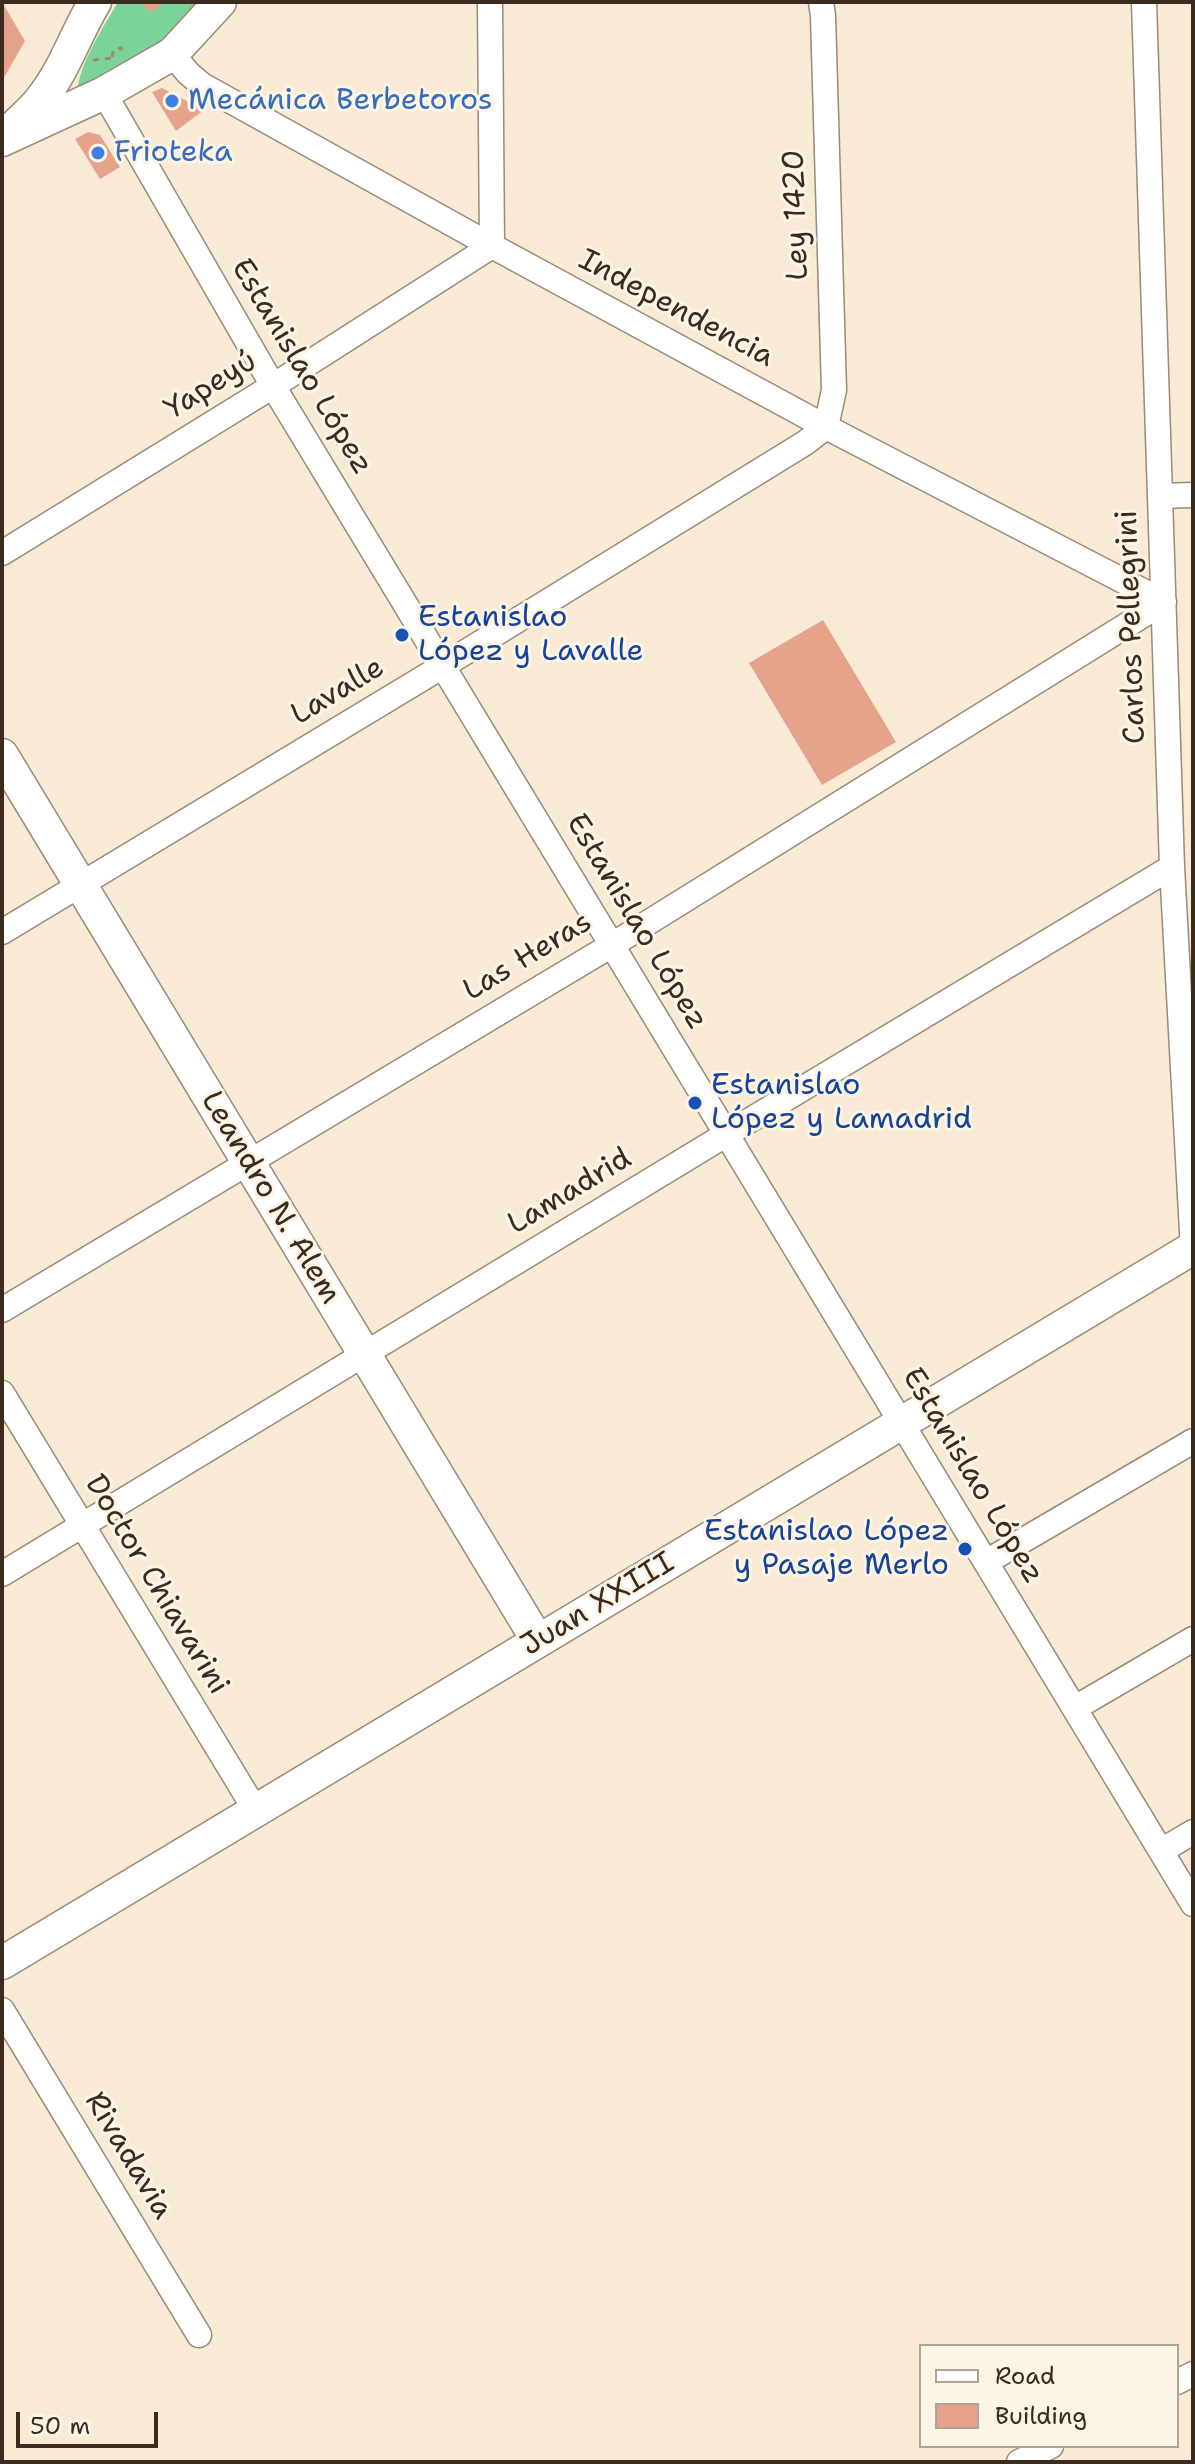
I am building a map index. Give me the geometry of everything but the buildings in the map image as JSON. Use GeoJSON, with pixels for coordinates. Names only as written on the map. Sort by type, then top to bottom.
{"type":"FeatureCollection","features":[{"type":"Feature","properties":{"kind":"main road"},"geometry":{"type":"LineString","coordinates":[[2,140],[41,100],[95,2]]}},
{"type":"Feature","properties":{"kind":"main road"},"geometry":{"type":"LineString","coordinates":[[2,140],[104,93],[172,54],[220,2]]}},
{"type":"Feature","properties":{"kind":"main road","name":"Leandro N. Alem"},"geometry":{"type":"LineString","coordinates":[[2,755],[538,1641]]}},
{"type":"Feature","properties":{"kind":"main road","name":"Juan XXIII"},"geometry":{"type":"LineString","coordinates":[[2,1963],[1193,1249]]}},
{"type":"Feature","properties":{"kind":"street"},"geometry":{"type":"LineString","coordinates":[[490,2],[492,246]]}},
{"type":"Feature","properties":{"kind":"street","name":"Ley 1420"},"geometry":{"type":"LineString","coordinates":[[821,2],[834,390],[826,427]]}},
{"type":"Feature","properties":{"kind":"street","name":"Carlos Pellegrini"},"geometry":{"type":"LineString","coordinates":[[1144,2],[1172,867],[1193,1249]]}},
{"type":"Feature","properties":{"kind":"street","name":"Independencia"},"geometry":{"type":"LineString","coordinates":[[172,54],[202,85],[492,246],[826,427],[1164,602]]}},
{"type":"Feature","properties":{"kind":"street","name":"Estanislao López"},"geometry":{"type":"LineString","coordinates":[[104,93],[273,386],[1193,1904]]}},
{"type":"Feature","properties":{"kind":"street","name":"Yapeyú"},"geometry":{"type":"LineString","coordinates":[[2,553],[492,246]]}},
{"type":"Feature","properties":{"kind":"street","name":"Lavalle"},"geometry":{"type":"LineString","coordinates":[[2,932],[443,666],[791,452],[826,427]]}},
{"type":"Feature","properties":{"kind":"street"},"geometry":{"type":"LineString","coordinates":[[1160,496],[1193,495]]}},
{"type":"Feature","properties":{"kind":"street","name":"Las Heras"},"geometry":{"type":"LineString","coordinates":[[2,1310],[612,945],[1164,602]]}},
{"type":"Feature","properties":{"kind":"street","name":"Lamadrid"},"geometry":{"type":"LineString","coordinates":[[2,1574],[1172,867]]}},
{"type":"Feature","properties":{"kind":"street","name":"Doctor Chiavarini"},"geometry":{"type":"LineString","coordinates":[[2,1393],[256,1811]]}},
{"type":"Feature","properties":{"kind":"street"},"geometry":{"type":"LineString","coordinates":[[986,1562],[1193,1441]]}},
{"type":"Feature","properties":{"kind":"street"},"geometry":{"type":"LineString","coordinates":[[1075,1708],[1193,1639]]}},
{"type":"Feature","properties":{"kind":"street"},"geometry":{"type":"LineString","coordinates":[[1161,1851],[1193,1832]]}},
{"type":"Feature","properties":{"kind":"street","name":"Rivadavia"},"geometry":{"type":"LineString","coordinates":[[2,2010],[199,2335]]}},
{"type":"Feature","properties":{"kind":"street"},"geometry":{"type":"LineString","coordinates":[[1019,2462],[1047,2448]]}},
{"type":"Feature","properties":{"kind":"green space"},"geometry":{"type":"Polygon","coordinates":[[[118,2],[210,2],[175,41],[78,89],[87,57],[118,2]]]}},
{"type":"Feature","properties":{"kind":"place","name":"Mecánica Berbetoros"},"geometry":{"type":"Point","coordinates":[172,101]}},
{"type":"Feature","properties":{"kind":"place","name":"Frioteka"},"geometry":{"type":"Point","coordinates":[98,153]}},
{"type":"Feature","properties":{"kind":"place","name":"Estanislao López y Lavalle"},"geometry":{"type":"Point","coordinates":[402,635]}},
{"type":"Feature","properties":{"kind":"place","name":"Estanislao López y Lamadrid"},"geometry":{"type":"Point","coordinates":[695,1103]}},
{"type":"Feature","properties":{"kind":"place","name":"Estanislao López y Pasaje Merlo"},"geometry":{"type":"Point","coordinates":[965,1549]}}]}
